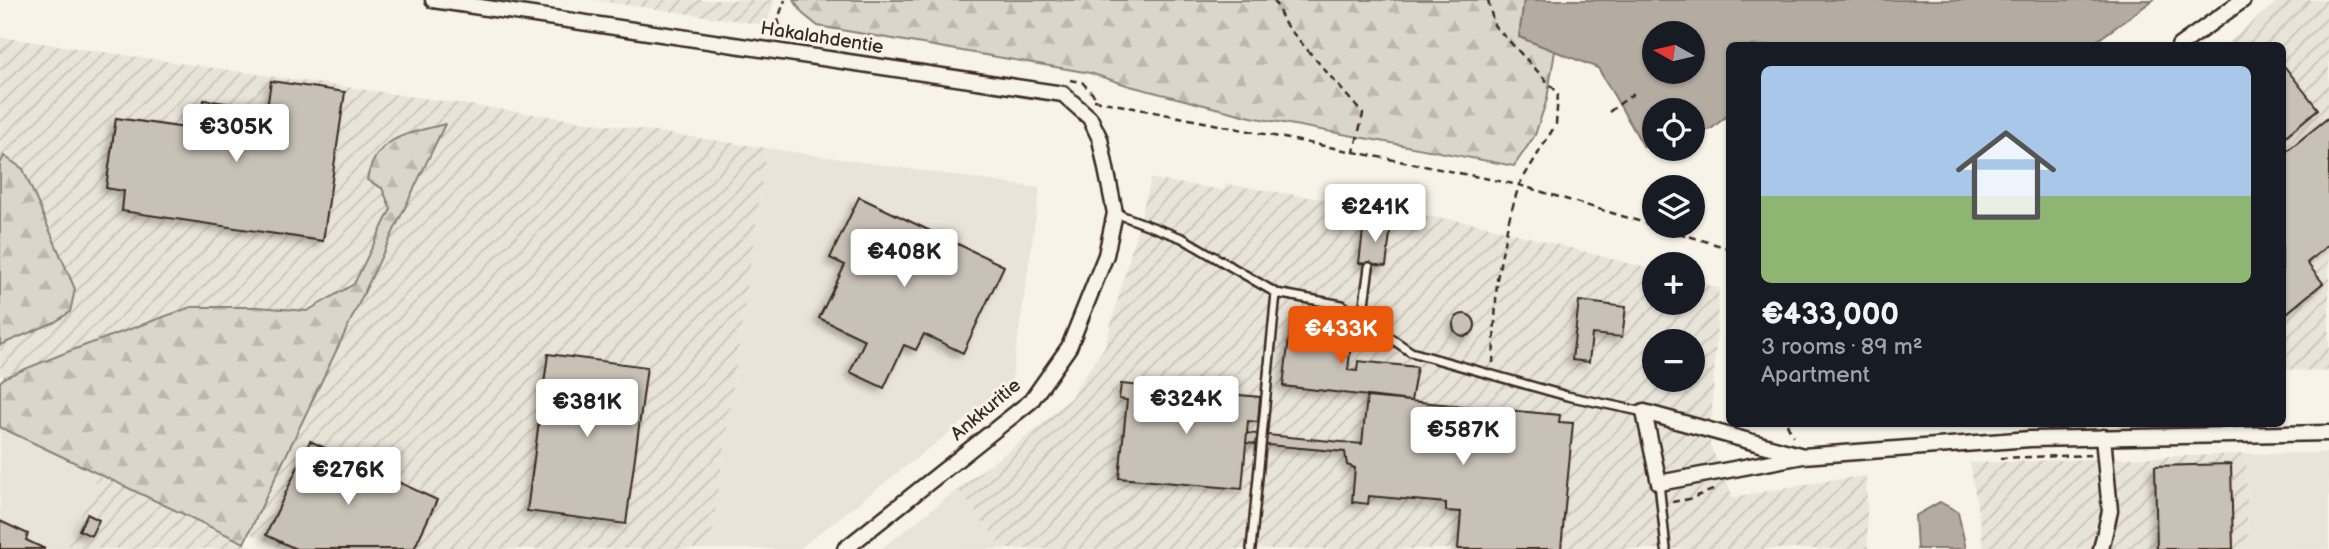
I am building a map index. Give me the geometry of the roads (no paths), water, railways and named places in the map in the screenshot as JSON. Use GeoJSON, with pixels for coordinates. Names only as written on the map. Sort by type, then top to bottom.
{"type":"FeatureCollection","features":[{"type":"Feature","properties":{"kind":"street","name":"Hakalahdentie"},"geometry":{"type":"LineString","coordinates":[[433,0],[1063,94],[1090,117],[1100,139]]}},
{"type":"Feature","properties":{"kind":"street"},"geometry":{"type":"LineString","coordinates":[[2185,42],[2243,0]]}},
{"type":"Feature","properties":{"kind":"street","name":"Ankkuritie"},"geometry":{"type":"LineString","coordinates":[[845,549],[1031,401],[1069,347],[1106,255],[1115,213],[1100,139]]}},
{"type":"Feature","properties":{"kind":"street"},"geometry":{"type":"LineString","coordinates":[[1803,456],[1644,412],[1659,483],[1803,456],[2030,439],[2329,433]]}},
{"type":"Feature","properties":{"kind":"street"},"geometry":{"type":"LineString","coordinates":[[2101,549],[2110,511],[2103,437]]}},
{"type":"Feature","properties":{"kind":"lane"},"geometry":{"type":"LineString","coordinates":[[1115,213],[1182,238],[1276,293],[1342,306],[1412,352],[1567,396],[1644,412]]}},
{"type":"Feature","properties":{"kind":"lane"},"geometry":{"type":"LineString","coordinates":[[1362,319],[1369,267]]}},
{"type":"Feature","properties":{"kind":"lane"},"geometry":{"type":"LineString","coordinates":[[1251,549],[1276,293]]}},
{"type":"Feature","properties":{"kind":"lane"},"geometry":{"type":"LineString","coordinates":[[1659,483],[1666,549]]}}]}
